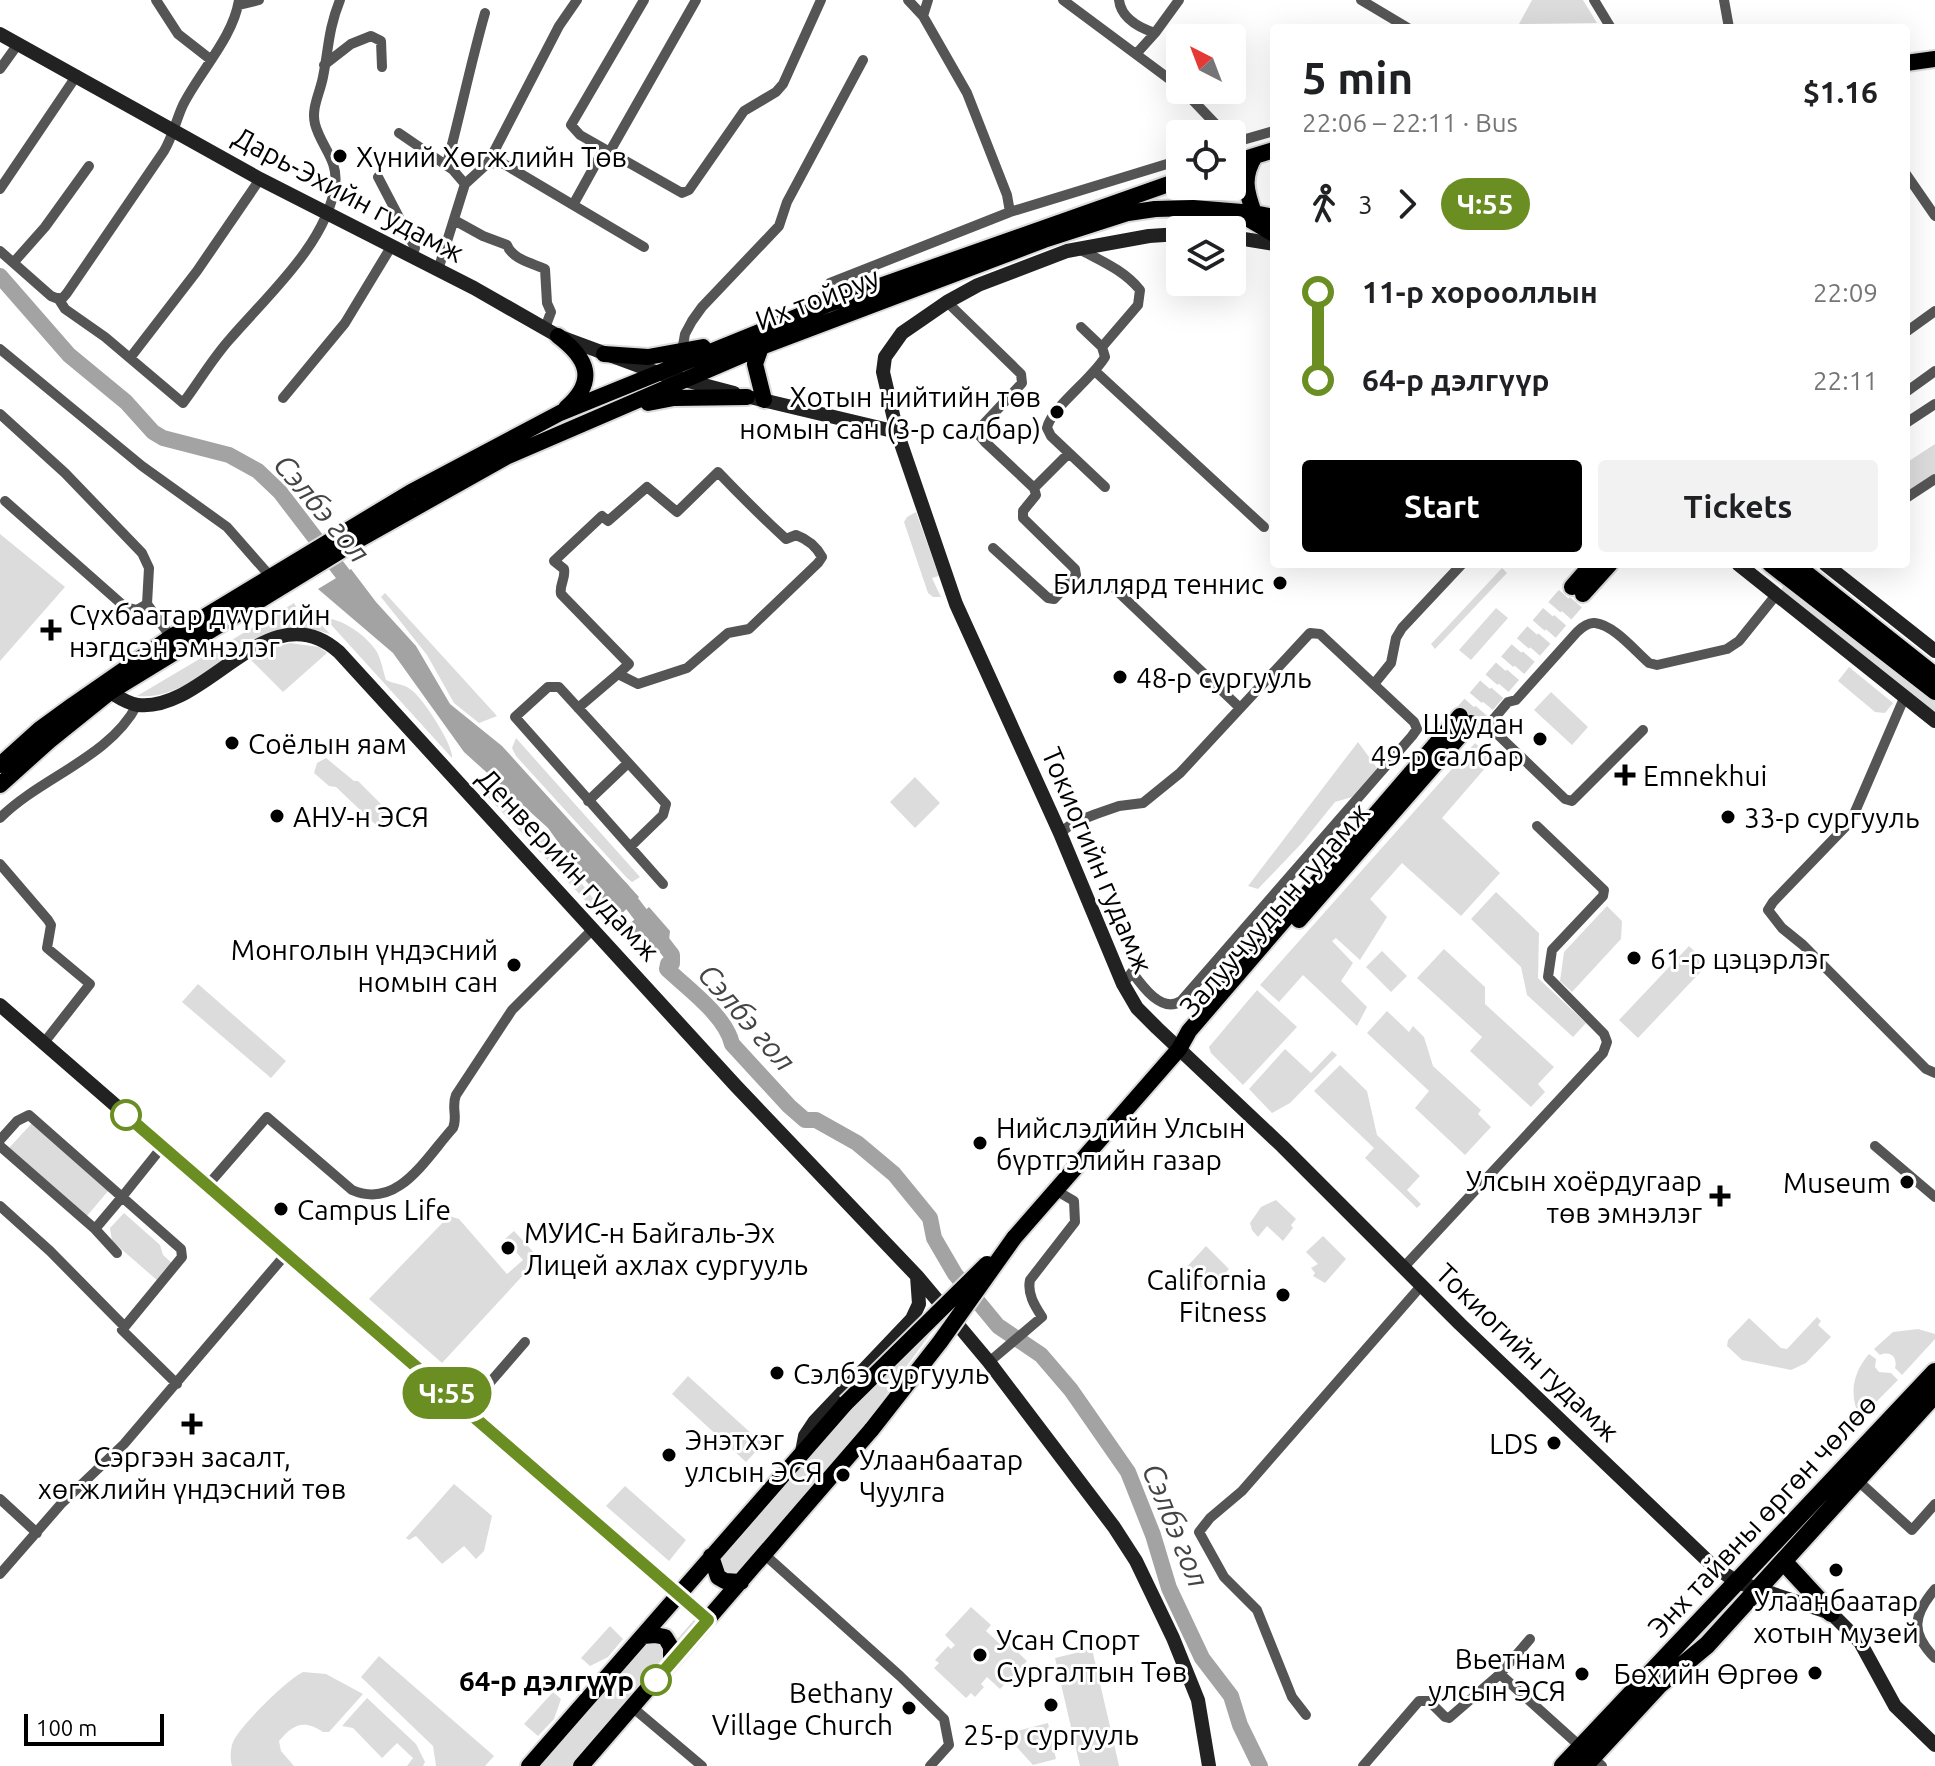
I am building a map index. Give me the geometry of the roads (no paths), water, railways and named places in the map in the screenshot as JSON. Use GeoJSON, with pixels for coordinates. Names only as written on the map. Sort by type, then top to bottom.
{"type":"FeatureCollection","features":[{"type":"Feature","properties":{"kind":"highway","name":"Энх тайвны өргөн чөлөө"},"geometry":{"type":"LineString","coordinates":[[1590,1759],[1737,1582],[1935,1372]]}},
{"type":"Feature","properties":{"kind":"highway","name":"Энх тайвны өргөн чөлөө"},"geometry":{"type":"LineString","coordinates":[[1563,1766],[1590,1759],[1660,1684],[1707,1645],[1935,1394]]}},
{"type":"Feature","properties":{"kind":"highway"},"geometry":{"type":"LineString","coordinates":[[1784,1562],[1831,1613]]}},
{"type":"Feature","properties":{"kind":"main road","name":"Дарь-Эхийн гудамж"},"geometry":{"type":"LineString","coordinates":[[0,34],[260,179],[551,332],[604,354],[682,380]]}},
{"type":"Feature","properties":{"kind":"main road"},"geometry":{"type":"LineString","coordinates":[[1910,62],[1935,59]]}},
{"type":"Feature","properties":{"kind":"main road"},"geometry":{"type":"LineString","coordinates":[[1246,159],[1270,151]]}},
{"type":"Feature","properties":{"kind":"main road"},"geometry":{"type":"LineString","coordinates":[[1254,213],[1245,180],[1255,156]]}},
{"type":"Feature","properties":{"kind":"main road","name":"Их тойруу"},"geometry":{"type":"LineString","coordinates":[[414,498],[560,413],[826,305],[1166,185]]}},
{"type":"Feature","properties":{"kind":"main road","name":"Их тойруу"},"geometry":{"type":"LineString","coordinates":[[414,498],[761,347],[1044,240],[1128,213],[1173,208],[1234,210],[1270,216]]}},
{"type":"Feature","properties":{"kind":"main road"},"geometry":{"type":"LineString","coordinates":[[1234,210],[1270,232]]}},
{"type":"Feature","properties":{"kind":"main road","name":"Токиогийн гудамж"},"geometry":{"type":"LineString","coordinates":[[1166,235],[1077,248],[978,285],[902,333],[885,357],[883,379],[897,432],[956,604],[1060,833],[1123,984],[1137,1008],[1712,1565],[1737,1582],[1831,1613]]}},
{"type":"Feature","properties":{"kind":"main road"},"geometry":{"type":"LineString","coordinates":[[1246,239],[1270,243]]}},
{"type":"Feature","properties":{"kind":"main road"},"geometry":{"type":"LineString","coordinates":[[551,332],[578,353],[585,367],[582,390],[560,413]]}},
{"type":"Feature","properties":{"kind":"main road"},"geometry":{"type":"LineString","coordinates":[[604,354],[648,357],[744,339]]}},
{"type":"Feature","properties":{"kind":"main road"},"geometry":{"type":"LineString","coordinates":[[755,398],[755,364],[761,347]]}},
{"type":"Feature","properties":{"kind":"main road"},"geometry":{"type":"LineString","coordinates":[[682,380],[897,432]]}},
{"type":"Feature","properties":{"kind":"main road"},"geometry":{"type":"LineString","coordinates":[[618,407],[663,399],[755,398]]}},
{"type":"Feature","properties":{"kind":"main road"},"geometry":{"type":"LineString","coordinates":[[0,765],[40,729],[171,637],[414,498]]}},
{"type":"Feature","properties":{"kind":"main road"},"geometry":{"type":"LineString","coordinates":[[1590,568],[1577,590],[1605,568]]}},
{"type":"Feature","properties":{"kind":"main road"},"geometry":{"type":"LineString","coordinates":[[1743,568],[1935,721]]}},
{"type":"Feature","properties":{"kind":"main road"},"geometry":{"type":"LineString","coordinates":[[1775,568],[1935,692]]}},
{"type":"Feature","properties":{"kind":"main road"},"geometry":{"type":"LineString","coordinates":[[1800,568],[1935,675]]}},
{"type":"Feature","properties":{"kind":"main road"},"geometry":{"type":"LineString","coordinates":[[1830,568],[1935,651]]}},
{"type":"Feature","properties":{"kind":"main road"},"geometry":{"type":"LineString","coordinates":[[0,785],[110,692],[279,577]]}},
{"type":"Feature","properties":{"kind":"main road","name":"Денверийн гудамж"},"geometry":{"type":"LineString","coordinates":[[137,705],[166,703],[180,698],[236,657],[262,644],[299,636],[323,640],[339,652],[736,1086],[993,1359],[1136,1561],[1173,1638],[1198,1700],[1209,1766]]}},
{"type":"Feature","properties":{"kind":"main road"},"geometry":{"type":"LineString","coordinates":[[110,692],[137,705]]}},
{"type":"Feature","properties":{"kind":"main road","name":"Залуучуудын гудамж"},"geometry":{"type":"LineString","coordinates":[[1014,1238],[1179,1049],[1189,1031],[1465,719]]}},
{"type":"Feature","properties":{"kind":"main road"},"geometry":{"type":"LineString","coordinates":[[0,1005],[708,1620]]}},
{"type":"Feature","properties":{"kind":"main road"},"geometry":{"type":"LineString","coordinates":[[529,1766],[846,1403],[1014,1238]]}},
{"type":"Feature","properties":{"kind":"main road"},"geometry":{"type":"LineString","coordinates":[[581,1766],[872,1429],[950,1329],[1014,1238]]}},
{"type":"Feature","properties":{"kind":"main road"},"geometry":{"type":"LineString","coordinates":[[802,1452],[805,1436],[815,1421],[912,1319],[919,1304],[917,1276]]}},
{"type":"Feature","properties":{"kind":"main road"},"geometry":{"type":"LineString","coordinates":[[711,1556],[718,1577],[725,1581],[741,1582]]}},
{"type":"Feature","properties":{"kind":"main road"},"geometry":{"type":"LineString","coordinates":[[1831,1613],[1860,1642],[1895,1706],[1935,1745]]}},
{"type":"Feature","properties":{"kind":"main road"},"geometry":{"type":"LineString","coordinates":[[643,1636],[665,1637],[671,1647],[671,1661]]}},
{"type":"Feature","properties":{"kind":"street"},"geometry":{"type":"LineString","coordinates":[[156,0],[178,34],[210,59]]}},
{"type":"Feature","properties":{"kind":"street"},"geometry":{"type":"LineString","coordinates":[[58,298],[61,300],[67,293],[127,209],[175,131],[182,107],[232,23],[239,2],[259,0]]}},
{"type":"Feature","properties":{"kind":"street"},"geometry":{"type":"LineString","coordinates":[[0,251],[17,268],[58,298],[65,309],[105,337],[183,403],[226,344],[305,253],[329,213],[335,186],[335,167],[332,155],[316,128],[314,113],[329,31],[340,0]]}},
{"type":"Feature","properties":{"kind":"street"},"geometry":{"type":"LineString","coordinates":[[438,270],[465,184],[488,163],[559,26],[577,0]]}},
{"type":"Feature","properties":{"kind":"street"},"geometry":{"type":"LineString","coordinates":[[644,0],[571,125],[580,135],[682,193],[689,190],[744,111],[776,92],[783,84],[821,0]]}},
{"type":"Feature","properties":{"kind":"street"},"geometry":{"type":"LineString","coordinates":[[573,205],[696,0]]}},
{"type":"Feature","properties":{"kind":"street"},"geometry":{"type":"LineString","coordinates":[[908,0],[923,16],[967,93],[1007,195],[1010,212]]}},
{"type":"Feature","properties":{"kind":"street"},"geometry":{"type":"LineString","coordinates":[[923,16],[928,0]]}},
{"type":"Feature","properties":{"kind":"street"},"geometry":{"type":"LineString","coordinates":[[1063,0],[1166,76]]}},
{"type":"Feature","properties":{"kind":"street"},"geometry":{"type":"LineString","coordinates":[[1119,0],[1120,8],[1140,28],[1155,33]]}},
{"type":"Feature","properties":{"kind":"street"},"geometry":{"type":"LineString","coordinates":[[1137,53],[1179,0]]}},
{"type":"Feature","properties":{"kind":"street"},"geometry":{"type":"LineString","coordinates":[[1361,0],[1401,24]]}},
{"type":"Feature","properties":{"kind":"street"},"geometry":{"type":"LineString","coordinates":[[1594,0],[1609,24]]}},
{"type":"Feature","properties":{"kind":"street"},"geometry":{"type":"LineString","coordinates":[[1724,0],[1728,24]]}},
{"type":"Feature","properties":{"kind":"street"},"geometry":{"type":"LineString","coordinates":[[465,184],[448,160],[485,13]]}},
{"type":"Feature","properties":{"kind":"street"},"geometry":{"type":"LineString","coordinates":[[324,65],[351,44],[371,36],[381,41],[382,67]]}},
{"type":"Feature","properties":{"kind":"street"},"geometry":{"type":"LineString","coordinates":[[0,69],[18,44]]}},
{"type":"Feature","properties":{"kind":"street"},"geometry":{"type":"LineString","coordinates":[[682,351],[685,334],[702,307],[779,226],[787,202],[863,60]]}},
{"type":"Feature","properties":{"kind":"street"},"geometry":{"type":"LineString","coordinates":[[0,189],[77,75]]}},
{"type":"Feature","properties":{"kind":"street"},"geometry":{"type":"LineString","coordinates":[[1196,104],[1212,120]]}},
{"type":"Feature","properties":{"kind":"street"},"geometry":{"type":"LineString","coordinates":[[1246,138],[1270,132]]}},
{"type":"Feature","properties":{"kind":"street"},"geometry":{"type":"LineString","coordinates":[[399,133],[453,170]]}},
{"type":"Feature","properties":{"kind":"street"},"geometry":{"type":"LineString","coordinates":[[488,163],[504,164],[644,247]]}},
{"type":"Feature","properties":{"kind":"street"},"geometry":{"type":"LineString","coordinates":[[826,305],[822,296],[830,283],[1010,212],[1166,164]]}},
{"type":"Feature","properties":{"kind":"street"},"geometry":{"type":"LineString","coordinates":[[14,262],[45,227],[89,166]]}},
{"type":"Feature","properties":{"kind":"street"},"geometry":{"type":"LineString","coordinates":[[1145,170],[1153,189]]}},
{"type":"Feature","properties":{"kind":"street"},"geometry":{"type":"LineString","coordinates":[[378,177],[415,248],[412,257]]}},
{"type":"Feature","properties":{"kind":"street"},"geometry":{"type":"LineString","coordinates":[[130,358],[197,271],[260,179]]}},
{"type":"Feature","properties":{"kind":"street"},"geometry":{"type":"LineString","coordinates":[[1910,179],[1933,210]]}},
{"type":"Feature","properties":{"kind":"street"},"geometry":{"type":"LineString","coordinates":[[454,220],[507,245],[509,251],[518,257],[545,269],[551,332]]}},
{"type":"Feature","properties":{"kind":"street"},"geometry":{"type":"LineString","coordinates":[[283,398],[345,323],[391,247]]}},
{"type":"Feature","properties":{"kind":"street"},"geometry":{"type":"LineString","coordinates":[[1077,248],[1115,268],[1140,290],[1138,305],[1102,347]]}},
{"type":"Feature","properties":{"kind":"street"},"geometry":{"type":"LineString","coordinates":[[947,302],[1021,374],[1022,383],[981,427],[979,435],[1034,488],[1036,495],[1023,511],[1023,518],[1075,569],[1076,575],[1054,599],[1048,598],[993,548]]}},
{"type":"Feature","properties":{"kind":"street"},"geometry":{"type":"LineString","coordinates":[[1910,329],[1935,311]]}},
{"type":"Feature","properties":{"kind":"street"},"geometry":{"type":"LineString","coordinates":[[1081,327],[1102,347],[1105,357],[1096,372],[1049,420],[1049,432],[1105,487]]}},
{"type":"Feature","properties":{"kind":"street"},"geometry":{"type":"LineString","coordinates":[[0,349],[142,466],[227,527],[279,577]]}},
{"type":"Feature","properties":{"kind":"street"},"geometry":{"type":"LineString","coordinates":[[1910,389],[1935,371]]}},
{"type":"Feature","properties":{"kind":"street"},"geometry":{"type":"LineString","coordinates":[[1096,372],[1264,527]]}},
{"type":"Feature","properties":{"kind":"street"},"geometry":{"type":"LineString","coordinates":[[1910,420],[1935,404]]}},
{"type":"Feature","properties":{"kind":"street"},"geometry":{"type":"LineString","coordinates":[[0,414],[65,473],[142,553],[149,568],[147,604],[171,637]]}},
{"type":"Feature","properties":{"kind":"street"},"geometry":{"type":"LineString","coordinates":[[1034,488],[1069,453]]}},
{"type":"Feature","properties":{"kind":"street"},"geometry":{"type":"LineString","coordinates":[[578,708],[629,664],[561,594],[564,569],[554,561],[602,516],[608,521],[647,487],[677,512],[718,472],[786,539],[796,535],[806,539],[819,551],[822,557],[818,563],[749,629],[728,633],[687,668],[638,684],[618,674]]}},
{"type":"Feature","properties":{"kind":"street"},"geometry":{"type":"LineString","coordinates":[[1910,495],[1935,479]]}},
{"type":"Feature","properties":{"kind":"street"},"geometry":{"type":"LineString","coordinates":[[5,501],[125,607],[137,610],[147,604]]}},
{"type":"Feature","properties":{"kind":"street"},"geometry":{"type":"LineString","coordinates":[[1374,684],[1391,663],[1396,638],[1402,628],[1458,568]]}},
{"type":"Feature","properties":{"kind":"street"},"geometry":{"type":"LineString","coordinates":[[1116,590],[1239,707]]}},
{"type":"Feature","properties":{"kind":"street"},"geometry":{"type":"LineString","coordinates":[[1643,730],[1572,801],[1565,799],[1494,731],[1491,722],[1508,702],[1516,700],[1586,625],[1594,623],[1611,630],[1649,663],[1657,665],[1727,649],[1739,641],[1776,595]]}},
{"type":"Feature","properties":{"kind":"street"},"geometry":{"type":"LineString","coordinates":[[1060,833],[1073,823],[1096,814],[1119,806],[1143,803],[1180,773],[1307,634],[1320,634],[1414,722],[1417,729],[1181,1001],[1169,1005],[1148,993],[1132,972],[1123,984]]}},
{"type":"Feature","properties":{"kind":"street"},"geometry":{"type":"LineString","coordinates":[[630,847],[663,815],[666,804],[559,687],[548,687],[515,717],[588,801],[663,884]]}},
{"type":"Feature","properties":{"kind":"street"},"geometry":{"type":"LineString","coordinates":[[1905,696],[1851,821],[1768,910],[1782,928],[1803,945],[1926,1069],[1935,1073]]}},
{"type":"Feature","properties":{"kind":"street"},"geometry":{"type":"LineString","coordinates":[[0,818],[17,801],[88,756],[128,721],[137,705]]}},
{"type":"Feature","properties":{"kind":"street"},"geometry":{"type":"LineString","coordinates":[[588,801],[628,763]]}},
{"type":"Feature","properties":{"kind":"street"},"geometry":{"type":"LineString","coordinates":[[1403,1268],[1518,1141],[1570,1090],[1603,1053],[1607,1042],[1604,1034],[1548,977],[1552,950],[1603,896],[1604,890],[1537,826]]}},
{"type":"Feature","properties":{"kind":"street"},"geometry":{"type":"LineString","coordinates":[[0,864],[51,925],[47,948],[90,984],[43,1044]]}},
{"type":"Feature","properties":{"kind":"street"},"geometry":{"type":"LineString","coordinates":[[207,1186],[267,1117],[352,1190],[365,1196],[378,1197],[399,1188],[453,1128],[456,1095],[512,1010],[593,929]]}},
{"type":"Feature","properties":{"kind":"street"},"geometry":{"type":"LineString","coordinates":[[0,1140],[17,1121],[29,1115],[183,1253],[124,1326],[123,1333],[177,1384]]}},
{"type":"Feature","properties":{"kind":"street"},"geometry":{"type":"LineString","coordinates":[[0,1146],[95,1229],[117,1253]]}},
{"type":"Feature","properties":{"kind":"street"},"geometry":{"type":"LineString","coordinates":[[1875,1146],[1935,1197]]}},
{"type":"Feature","properties":{"kind":"street"},"geometry":{"type":"LineString","coordinates":[[95,1229],[162,1147]]}},
{"type":"Feature","properties":{"kind":"street"},"geometry":{"type":"LineString","coordinates":[[993,1359],[1042,1317],[1031,1297],[1030,1280],[1077,1217],[1074,1201],[1057,1191]]}},
{"type":"Feature","properties":{"kind":"street"},"geometry":{"type":"LineString","coordinates":[[0,1206],[50,1251],[124,1326]]}},
{"type":"Feature","properties":{"kind":"street"},"geometry":{"type":"LineString","coordinates":[[0,1574],[61,1504],[120,1448],[286,1254]]}},
{"type":"Feature","properties":{"kind":"street"},"geometry":{"type":"LineString","coordinates":[[1306,1715],[1292,1697],[1257,1610],[1224,1577],[1199,1532],[1210,1518],[1242,1491],[1421,1286]]}},
{"type":"Feature","properties":{"kind":"street"},"geometry":{"type":"LineString","coordinates":[[466,1410],[525,1342]]}},
{"type":"Feature","properties":{"kind":"street"},"geometry":{"type":"LineString","coordinates":[[1856,1479],[1912,1530],[1935,1504]]}},
{"type":"Feature","properties":{"kind":"street"},"geometry":{"type":"LineString","coordinates":[[0,1499],[37,1533]]}},
{"type":"Feature","properties":{"kind":"street"},"geometry":{"type":"LineString","coordinates":[[764,1554],[944,1719],[949,1745],[930,1766]]}},
{"type":"Feature","properties":{"kind":"street"},"geometry":{"type":"LineString","coordinates":[[1935,1589],[1917,1617],[1919,1638],[1935,1658]]}},
{"type":"Feature","properties":{"kind":"street"},"geometry":{"type":"LineString","coordinates":[[1363,1766],[1419,1701],[1429,1701],[1449,1718],[1500,1674],[1530,1639]]}},
{"type":"Feature","properties":{"kind":"street"},"geometry":{"type":"LineString","coordinates":[[1500,1674],[1590,1759]]}},
{"type":"Feature","properties":{"kind":"street"},"geometry":{"type":"LineString","coordinates":[[632,1707],[702,1766]]}},
{"type":"Feature","properties":{"kind":"waterway","name":"Сэлбэ гол"},"geometry":{"type":"LineString","coordinates":[[0,276],[69,355],[126,402],[153,432],[163,438],[229,455],[258,471],[280,492],[355,590]]}},
{"type":"Feature","properties":{"kind":"waterway","name":"Сэлбэ гол"},"geometry":{"type":"LineString","coordinates":[[620,888],[672,955],[672,963],[668,964],[667,969],[714,1013],[732,1044],[805,1120],[816,1120],[857,1143],[894,1174],[930,1218],[934,1238],[955,1274],[998,1326],[1041,1355],[1071,1390],[1128,1472],[1153,1535],[1169,1588],[1202,1658],[1231,1696],[1240,1725],[1260,1766]]}},
{"type":"Feature","properties":{"kind":"tunnel"},"geometry":{"type":"LineString","coordinates":[[1460,716],[1572,587]]}},
{"type":"Feature","properties":{"kind":"tunnel"},"geometry":{"type":"LineString","coordinates":[[1471,723],[1583,594]]}},
{"type":"Feature","properties":{"kind":"place","name":"Хүний Хөгжлийн Төв"},"geometry":{"type":"Point","coordinates":[340,156]}},
{"type":"Feature","properties":{"kind":"place","name":"Хотын нийтийн төв номын сан (3-р салбар)"},"geometry":{"type":"Point","coordinates":[1057,412]}},
{"type":"Feature","properties":{"kind":"place","name":"Биллярд теннис"},"geometry":{"type":"Point","coordinates":[1280,583]}},
{"type":"Feature","properties":{"kind":"place","name":"Сүхбаатар дүүргийн нэгдсэн эмнэлэг"},"geometry":{"type":"Point","coordinates":[51,630]}},
{"type":"Feature","properties":{"kind":"place","name":"48-р сургууль"},"geometry":{"type":"Point","coordinates":[1120,677]}},
{"type":"Feature","properties":{"kind":"place","name":"Шуудан 49-р салбар"},"geometry":{"type":"Point","coordinates":[1540,739]}},
{"type":"Feature","properties":{"kind":"place","name":"Соёлын яам"},"geometry":{"type":"Point","coordinates":[232,743]}},
{"type":"Feature","properties":{"kind":"place","name":"Emnekhui"},"geometry":{"type":"Point","coordinates":[1625,775]}},
{"type":"Feature","properties":{"kind":"place","name":"АНУ-н ЭСЯ"},"geometry":{"type":"Point","coordinates":[277,816]}},
{"type":"Feature","properties":{"kind":"place","name":"33-р сургууль"},"geometry":{"type":"Point","coordinates":[1728,817]}},
{"type":"Feature","properties":{"kind":"place","name":"61-р цэцэрлэг"},"geometry":{"type":"Point","coordinates":[1634,958]}},
{"type":"Feature","properties":{"kind":"place","name":"Монголын үндэсний номын сан"},"geometry":{"type":"Point","coordinates":[514,965]}},
{"type":"Feature","properties":{"kind":"place","name":"Нийслэлийн Улсын бүртгэлийн газар"},"geometry":{"type":"Point","coordinates":[980,1143]}},
{"type":"Feature","properties":{"kind":"place","name":"Museum"},"geometry":{"type":"Point","coordinates":[1907,1182]}},
{"type":"Feature","properties":{"kind":"place","name":"Улсын хоёрдугаар төв эмнэлэг"},"geometry":{"type":"Point","coordinates":[1720,1196]}},
{"type":"Feature","properties":{"kind":"place","name":"Campus Life"},"geometry":{"type":"Point","coordinates":[281,1209]}},
{"type":"Feature","properties":{"kind":"place","name":"МУИС-н Байгаль-Эх Лицей ахлах сургууль"},"geometry":{"type":"Point","coordinates":[508,1248]}},
{"type":"Feature","properties":{"kind":"place","name":"California Fitness"},"geometry":{"type":"Point","coordinates":[1283,1295]}},
{"type":"Feature","properties":{"kind":"place","name":"Сэлбэ сургууль"},"geometry":{"type":"Point","coordinates":[777,1373]}},
{"type":"Feature","properties":{"kind":"place","name":"Сэргээн засалт, хөгжлийн үндэсний төв"},"geometry":{"type":"Point","coordinates":[192,1424]}},
{"type":"Feature","properties":{"kind":"place","name":"LDS"},"geometry":{"type":"Point","coordinates":[1554,1443]}},
{"type":"Feature","properties":{"kind":"place","name":"Энэтхэг улсын ЭСЯ"},"geometry":{"type":"Point","coordinates":[669,1455]}},
{"type":"Feature","properties":{"kind":"place","name":"Улаанбаатар Чуулга"},"geometry":{"type":"Point","coordinates":[843,1475]}},
{"type":"Feature","properties":{"kind":"place","name":"Улаанбаатар хотын музей"},"geometry":{"type":"Point","coordinates":[1836,1570]}},
{"type":"Feature","properties":{"kind":"place","name":"Усан Спорт Сургалтын Төв"},"geometry":{"type":"Point","coordinates":[980,1655]}},
{"type":"Feature","properties":{"kind":"place","name":"Бөхийн Өргөө"},"geometry":{"type":"Point","coordinates":[1815,1673]}},
{"type":"Feature","properties":{"kind":"place","name":"Вьетнам улсын ЭСЯ"},"geometry":{"type":"Point","coordinates":[1582,1674]}},
{"type":"Feature","properties":{"kind":"place","name":"64-р дэлгүүр"},"geometry":{"type":"Point","coordinates":[656,1680]}},
{"type":"Feature","properties":{"kind":"place","name":"25-р сургууль"},"geometry":{"type":"Point","coordinates":[1051,1705]}},
{"type":"Feature","properties":{"kind":"place","name":"Bethany Village Church"},"geometry":{"type":"Point","coordinates":[909,1708]}}]}
